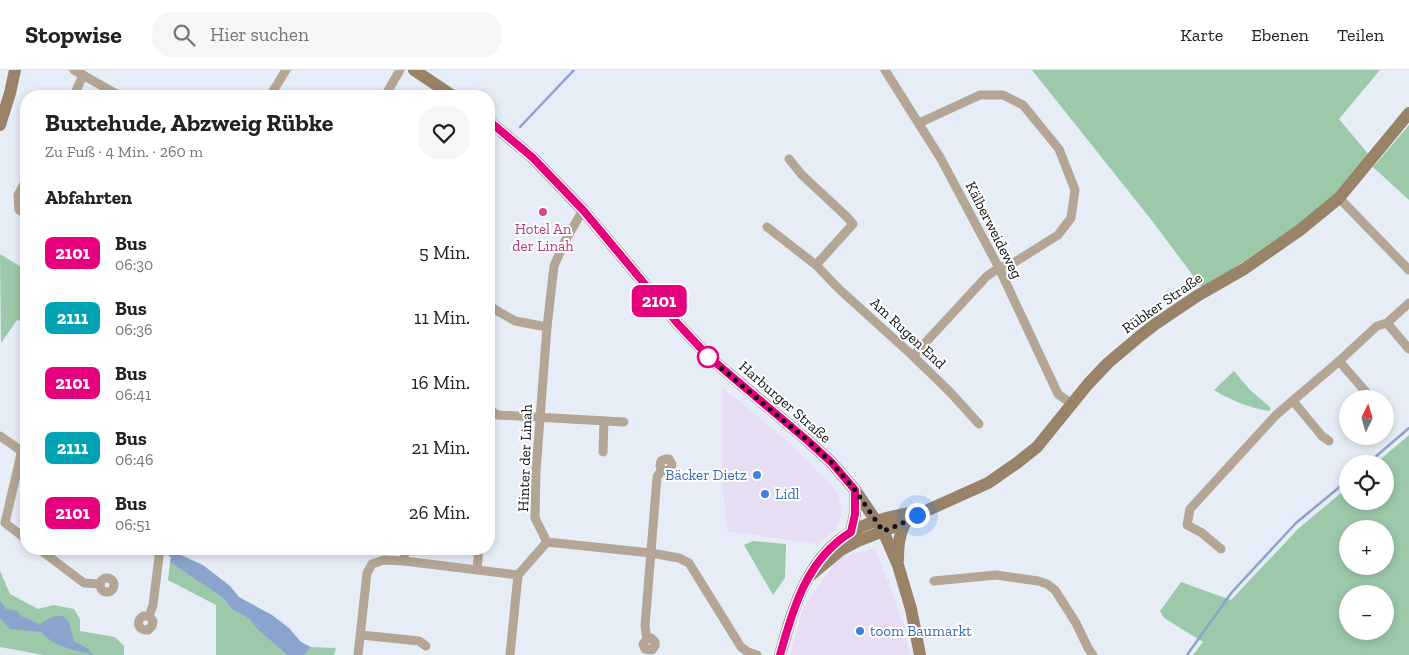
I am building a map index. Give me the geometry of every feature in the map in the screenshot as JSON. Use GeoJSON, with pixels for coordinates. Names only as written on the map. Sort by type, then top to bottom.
{"type":"FeatureCollection","features":[{"type":"Feature","properties":{"kind":"street"},"geometry":{"type":"LineString","coordinates":[[0,125],[15,70]]}},
{"type":"Feature","properties":{"kind":"street"},"geometry":{"type":"LineString","coordinates":[[74,70],[109,90]]}},
{"type":"Feature","properties":{"kind":"street"},"geometry":{"type":"LineString","coordinates":[[274,90],[286,70]]}},
{"type":"Feature","properties":{"kind":"street"},"geometry":{"type":"LineString","coordinates":[[388,90],[400,70]]}},
{"type":"Feature","properties":{"kind":"street"},"geometry":{"type":"LineString","coordinates":[[414,70],[444,90]]}},
{"type":"Feature","properties":{"kind":"street","name":"Kälberweideweg"},"geometry":{"type":"LineString","coordinates":[[885,70],[941,159],[999,268],[1058,394],[1073,405]]}},
{"type":"Feature","properties":{"kind":"street"},"geometry":{"type":"LineString","coordinates":[[77,90],[83,75]]}},
{"type":"Feature","properties":{"kind":"street"},"geometry":{"type":"LineString","coordinates":[[913,356],[988,276],[999,268],[1015,262],[1058,235],[1071,218],[1075,190],[1059,149],[1023,105],[1003,94],[980,95],[919,123]]}},
{"type":"Feature","properties":{"kind":"street","name":"Rübker Straße"},"geometry":{"type":"LineString","coordinates":[[880,526],[906,521],[988,483],[1017,463],[1037,447],[1073,405],[1088,384],[1108,363],[1154,325],[1197,296],[1244,269],[1300,230],[1339,198],[1409,113]]}},
{"type":"Feature","properties":{"kind":"street","name":"Harburger Straße"},"geometry":{"type":"LineString","coordinates":[[495,126],[532,157],[583,210],[678,324],[709,357],[808,441],[832,463],[855,490],[880,526],[898,565],[911,609],[920,655]]}},
{"type":"Feature","properties":{"kind":"street"},"geometry":{"type":"LineString","coordinates":[[789,159],[802,175],[853,224],[816,265]]}},
{"type":"Feature","properties":{"kind":"street"},"geometry":{"type":"LineString","coordinates":[[20,191],[18,195],[18,210],[20,211]]}},
{"type":"Feature","properties":{"kind":"street"},"geometry":{"type":"LineString","coordinates":[[1339,198],[1409,270]]}},
{"type":"Feature","properties":{"kind":"street","name":"Hinter der Linah"},"geometry":{"type":"LineString","coordinates":[[547,542],[535,518],[539,418],[547,327],[554,266],[565,241],[583,210]]}},
{"type":"Feature","properties":{"kind":"street","name":"Am Rugen End"},"geometry":{"type":"LineString","coordinates":[[767,227],[816,265],[839,289],[950,392],[979,424]]}},
{"type":"Feature","properties":{"kind":"street"},"geometry":{"type":"LineString","coordinates":[[1221,549],[1202,533],[1187,525],[1190,509],[1276,415],[1378,326],[1387,323],[1409,304]]}},
{"type":"Feature","properties":{"kind":"street"},"geometry":{"type":"LineString","coordinates":[[495,309],[515,321],[547,327]]}},
{"type":"Feature","properties":{"kind":"street"},"geometry":{"type":"LineString","coordinates":[[1387,323],[1409,349]]}},
{"type":"Feature","properties":{"kind":"street"},"geometry":{"type":"LineString","coordinates":[[1339,361],[1364,390]]}},
{"type":"Feature","properties":{"kind":"street"},"geometry":{"type":"LineString","coordinates":[[1294,401],[1329,442]]}},
{"type":"Feature","properties":{"kind":"street"},"geometry":{"type":"LineString","coordinates":[[495,413],[539,418],[624,422]]}},
{"type":"Feature","properties":{"kind":"street"},"geometry":{"type":"LineString","coordinates":[[603,452],[604,421]]}},
{"type":"Feature","properties":{"kind":"street"},"geometry":{"type":"LineString","coordinates":[[0,436],[20,450]]}},
{"type":"Feature","properties":{"kind":"street"},"geometry":{"type":"LineString","coordinates":[[20,458],[5,523],[20,534]]}},
{"type":"Feature","properties":{"kind":"street"},"geometry":{"type":"LineString","coordinates":[[647,638],[645,626],[657,476],[662,469]]}},
{"type":"Feature","properties":{"kind":"street"},"geometry":{"type":"LineString","coordinates":[[851,532],[855,514],[855,490]]}},
{"type":"Feature","properties":{"kind":"street","name":"Rübker Straße"},"geometry":{"type":"LineString","coordinates":[[880,526],[894,516],[928,510]]}},
{"type":"Feature","properties":{"kind":"street"},"geometry":{"type":"LineString","coordinates":[[898,565],[898,542],[906,521]]}},
{"type":"Feature","properties":{"kind":"street"},"geometry":{"type":"LineString","coordinates":[[780,655],[799,596],[826,551],[851,532],[880,526]]}},
{"type":"Feature","properties":{"kind":"street"},"geometry":{"type":"LineString","coordinates":[[811,574],[841,550],[880,526]]}},
{"type":"Feature","properties":{"kind":"street"},"geometry":{"type":"LineString","coordinates":[[510,655],[518,575],[547,542],[651,553],[679,558],[689,563],[741,647],[757,655]]}},
{"type":"Feature","properties":{"kind":"street"},"geometry":{"type":"LineString","coordinates":[[47,555],[84,583],[100,584]]}},
{"type":"Feature","properties":{"kind":"street"},"geometry":{"type":"LineString","coordinates":[[149,616],[153,605],[159,555]]}},
{"type":"Feature","properties":{"kind":"street"},"geometry":{"type":"LineString","coordinates":[[404,555],[404,561]]}},
{"type":"Feature","properties":{"kind":"street"},"geometry":{"type":"LineString","coordinates":[[477,570],[478,555]]}},
{"type":"Feature","properties":{"kind":"street"},"geometry":{"type":"LineString","coordinates":[[358,655],[368,573],[372,564],[384,560],[404,561],[518,575]]}},
{"type":"Feature","properties":{"kind":"street"},"geometry":{"type":"LineString","coordinates":[[934,581],[996,575],[1047,584],[1055,590],[1093,655]]}},
{"type":"Feature","properties":{"kind":"street"},"geometry":{"type":"LineString","coordinates":[[361,635],[419,641],[426,646]]}},
{"type":"Feature","properties":{"kind":"shaded area"},"geometry":{"type":"Polygon","coordinates":[[[722,389],[740,401],[789,443],[837,492],[842,513],[836,530],[817,544],[727,531],[722,477],[722,389]]]}},
{"type":"Feature","properties":{"kind":"shaded area"},"geometry":{"type":"Polygon","coordinates":[[[875,548],[905,628],[909,655],[790,655],[803,608],[838,558],[875,548]]]}},
{"type":"Feature","properties":{"kind":"green space"},"geometry":{"type":"Polygon","coordinates":[[[1032,70],[1380,70],[1339,119],[1370,156],[1336,195],[1296,226],[1203,289],[1153,222],[1032,70]]]}},
{"type":"Feature","properties":{"kind":"green space"},"geometry":{"type":"Polygon","coordinates":[[[1409,125],[1409,200],[1373,167],[1409,125]]]}},
{"type":"Feature","properties":{"kind":"green space"},"geometry":{"type":"Polygon","coordinates":[[[0,254],[20,266],[20,321],[17,320],[1,343],[0,254]]]}},
{"type":"Feature","properties":{"kind":"green space"},"geometry":{"type":"Polygon","coordinates":[[[1234,371],[1250,390],[1271,408],[1269,411],[1240,403],[1214,390],[1234,371]]]}},
{"type":"Feature","properties":{"kind":"green space"},"geometry":{"type":"Polygon","coordinates":[[[1409,435],[1409,655],[1193,655],[1203,642],[1164,618],[1160,611],[1181,582],[1231,600],[1299,528],[1339,495],[1339,510],[1394,510],[1394,455],[1386,455],[1409,435]]]}},
{"type":"Feature","properties":{"kind":"green space"},"geometry":{"type":"Polygon","coordinates":[[[753,541],[786,544],[785,578],[773,595],[744,545],[753,541]]]}},
{"type":"Feature","properties":{"kind":"green space"},"geometry":{"type":"Polygon","coordinates":[[[170,562],[222,597],[233,610],[248,618],[258,630],[287,655],[216,655],[216,605],[168,580],[170,562]]]}},
{"type":"Feature","properties":{"kind":"green space"},"geometry":{"type":"Polygon","coordinates":[[[0,571],[10,594],[38,609],[54,605],[74,609],[80,619],[80,631],[115,637],[124,646],[124,655],[43,655],[0,647],[0,571]]]}},
{"type":"Feature","properties":{"kind":"green space"},"geometry":{"type":"Polygon","coordinates":[[[311,647],[336,648],[334,655],[304,655],[311,647]]]}},
{"type":"Feature","properties":{"kind":"water"},"geometry":{"type":"Polygon","coordinates":[[[171,555],[181,555],[203,565],[230,586],[239,597],[272,615],[289,628],[301,642],[311,647],[304,655],[287,655],[258,630],[248,618],[233,610],[222,597],[170,562],[171,555]]]}},
{"type":"Feature","properties":{"kind":"water"},"geometry":{"type":"Polygon","coordinates":[[[0,601],[6,609],[17,611],[21,616],[40,624],[54,616],[62,616],[69,623],[74,641],[90,650],[86,653],[72,650],[52,642],[41,632],[10,629],[0,618],[0,601]]]}},
{"type":"Feature","properties":{"kind":"waterway"},"geometry":{"type":"LineString","coordinates":[[520,127],[574,70]]}},
{"type":"Feature","properties":{"kind":"waterway"},"geometry":{"type":"LineString","coordinates":[[1378,455],[1409,428]]}},
{"type":"Feature","properties":{"kind":"waterway"},"geometry":{"type":"LineString","coordinates":[[1187,655],[1232,592],[1296,523],[1339,487]]}},
{"type":"Feature","properties":{"kind":"waterway"},"geometry":{"type":"LineString","coordinates":[[86,650],[92,655]]}},
{"type":"Feature","properties":{"kind":"bus line","name":"2101"},"geometry":{"type":"LineString","coordinates":[[495,126],[532,157],[583,210],[678,324],[709,357],[808,441],[832,463],[855,490],[856,505],[851,532],[826,551],[803,587],[792,614],[780,655]]}},
{"type":"Feature","properties":{"kind":"place","name":"Hotel An der Linah"},"geometry":{"type":"Point","coordinates":[543,212]}},
{"type":"Feature","properties":{"kind":"place","name":"Bäcker Dietz"},"geometry":{"type":"Point","coordinates":[757,475]}},
{"type":"Feature","properties":{"kind":"place","name":"Lidl"},"geometry":{"type":"Point","coordinates":[765,494]}},
{"type":"Feature","properties":{"kind":"place","name":"toom Baumarkt"},"geometry":{"type":"Point","coordinates":[860,631]}},
{"type":"Feature","properties":{"kind":"route"},"geometry":{"type":"LineString","coordinates":[[708,357],[832,463],[855,490],[883,531],[917,515]]}}]}
